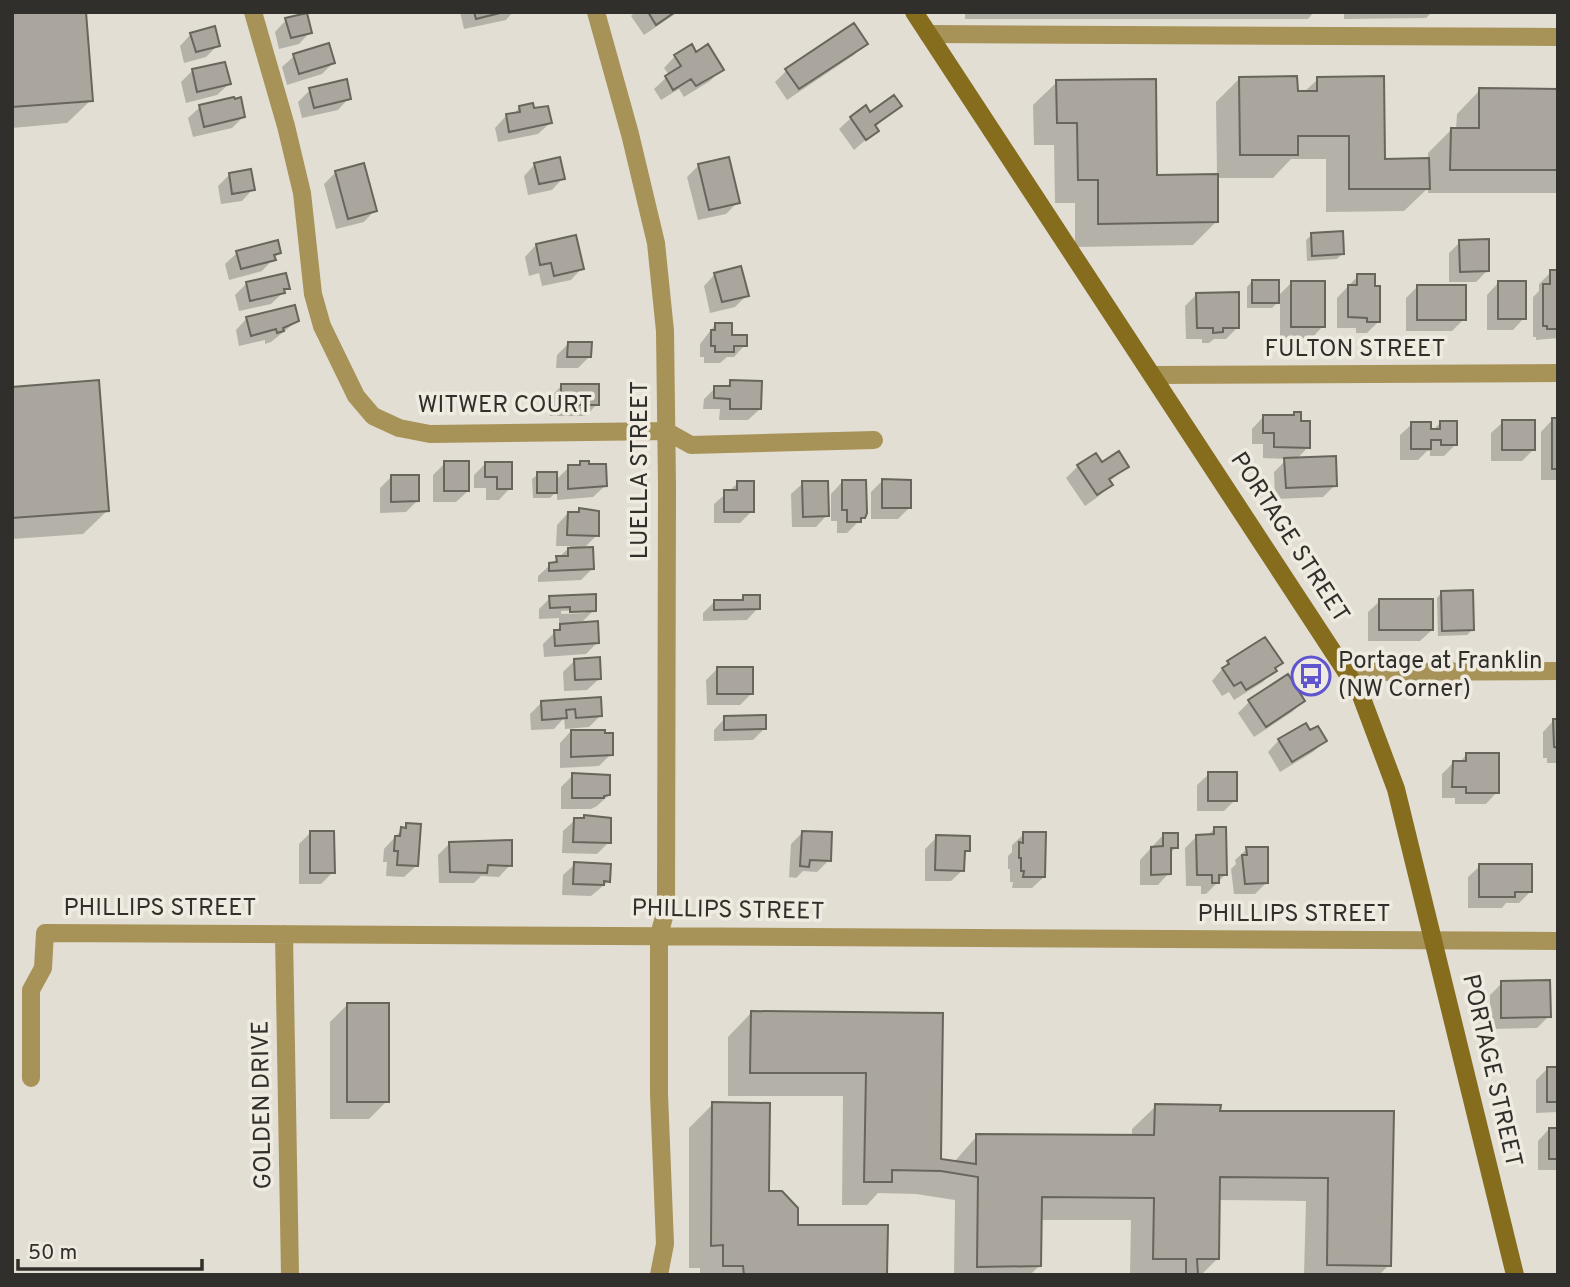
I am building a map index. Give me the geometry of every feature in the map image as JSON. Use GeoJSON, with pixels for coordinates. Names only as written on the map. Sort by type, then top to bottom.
{"type":"FeatureCollection","features":[{"type":"Feature","properties":{"kind":"main road","name":"PORTAGE STREET"},"geometry":{"type":"LineString","coordinates":[[914,12],[1360,693],[1396,789],[1515,1275]]}},
{"type":"Feature","properties":{"kind":"street","name":"WITWER COURT"},"geometry":{"type":"LineString","coordinates":[[253,12],[302,193],[313,294],[321,327],[356,396],[373,416],[399,428],[430,434],[666,431]]}},
{"type":"Feature","properties":{"kind":"street","name":"LUELLA STREET"},"geometry":{"type":"LineString","coordinates":[[596,12],[656,243],[665,331],[666,910],[659,935]]}},
{"type":"Feature","properties":{"kind":"street"},"geometry":{"type":"LineString","coordinates":[[928,34],[1558,37]]}},
{"type":"Feature","properties":{"kind":"street","name":"FULTON STREET"},"geometry":{"type":"LineString","coordinates":[[1153,375],[1558,373]]}},
{"type":"Feature","properties":{"kind":"street"},"geometry":{"type":"LineString","coordinates":[[666,431],[691,445],[874,440]]}},
{"type":"Feature","properties":{"kind":"street"},"geometry":{"type":"LineString","coordinates":[[1347,671],[1558,671]]}},
{"type":"Feature","properties":{"kind":"street","name":"PHILLIPS STREET"},"geometry":{"type":"LineString","coordinates":[[31,1078],[31,990],[43,968],[45,933],[1558,941]]}},
{"type":"Feature","properties":{"kind":"street","name":"GOLDEN DRIVE"},"geometry":{"type":"LineString","coordinates":[[284,934],[290,1275]]}},
{"type":"Feature","properties":{"kind":"street"},"geometry":{"type":"LineString","coordinates":[[659,935],[659,1094],[665,1244],[659,1275]]}},
{"type":"Feature","properties":{"kind":"building"},"geometry":{"type":"Polygon","coordinates":[[[12,12],[86,12],[93,101],[12,107],[12,12]]]}},
{"type":"Feature","properties":{"kind":"building"},"geometry":{"type":"Polygon","coordinates":[[[474,12],[504,12],[476,19],[474,12]]]}},
{"type":"Feature","properties":{"kind":"building"},"geometry":{"type":"Polygon","coordinates":[[[648,12],[675,12],[656,25],[648,12]]]}},
{"type":"Feature","properties":{"kind":"building"},"geometry":{"type":"Polygon","coordinates":[[[307,13],[312,33],[291,38],[285,18],[307,13]]]}},
{"type":"Feature","properties":{"kind":"building"},"geometry":{"type":"Polygon","coordinates":[[[854,23],[868,44],[799,89],[785,69],[854,23]]]}},
{"type":"Feature","properties":{"kind":"building"},"geometry":{"type":"Polygon","coordinates":[[[215,26],[220,46],[196,52],[190,33],[215,26]]]}},
{"type":"Feature","properties":{"kind":"building"},"geometry":{"type":"Polygon","coordinates":[[[329,43],[335,63],[299,74],[293,54],[329,43]]]}},
{"type":"Feature","properties":{"kind":"building"},"geometry":{"type":"Polygon","coordinates":[[[692,44],[696,52],[708,44],[724,70],[696,86],[691,79],[673,90],[665,76],[681,66],[674,55],[692,44]]]}},
{"type":"Feature","properties":{"kind":"building"},"geometry":{"type":"Polygon","coordinates":[[[225,62],[231,84],[197,92],[192,69],[225,62]]]}},
{"type":"Feature","properties":{"kind":"building"},"geometry":{"type":"Polygon","coordinates":[[[1297,76],[1298,91],[1317,91],[1317,77],[1384,76],[1385,159],[1429,158],[1430,189],[1349,189],[1349,136],[1298,136],[1298,155],[1240,155],[1239,77],[1297,76]]]}},
{"type":"Feature","properties":{"kind":"building"},"geometry":{"type":"Polygon","coordinates":[[[347,79],[351,99],[314,108],[309,88],[347,79]]]}},
{"type":"Feature","properties":{"kind":"building"},"geometry":{"type":"Polygon","coordinates":[[[1156,79],[1157,175],[1218,174],[1218,222],[1098,224],[1098,180],[1078,180],[1077,123],[1057,123],[1056,80],[1156,79]]]}},
{"type":"Feature","properties":{"kind":"building"},"geometry":{"type":"Polygon","coordinates":[[[1479,88],[1558,89],[1558,170],[1450,170],[1451,128],[1479,128],[1479,88]]]}},
{"type":"Feature","properties":{"kind":"building"},"geometry":{"type":"Polygon","coordinates":[[[894,95],[902,106],[875,125],[879,131],[866,140],[850,117],[866,105],[870,112],[894,95]]]}},
{"type":"Feature","properties":{"kind":"building"},"geometry":{"type":"Polygon","coordinates":[[[241,97],[245,117],[204,127],[199,105],[241,97]]]}},
{"type":"Feature","properties":{"kind":"building"},"geometry":{"type":"Polygon","coordinates":[[[533,103],[534,108],[548,106],[552,123],[509,132],[506,114],[520,112],[519,106],[533,103]]]}},
{"type":"Feature","properties":{"kind":"building"},"geometry":{"type":"Polygon","coordinates":[[[560,157],[565,179],[539,184],[534,163],[560,157]]]}},
{"type":"Feature","properties":{"kind":"building"},"geometry":{"type":"Polygon","coordinates":[[[729,157],[740,203],[709,210],[698,164],[729,157]]]}},
{"type":"Feature","properties":{"kind":"building"},"geometry":{"type":"Polygon","coordinates":[[[364,163],[377,211],[348,219],[335,171],[364,163]]]}},
{"type":"Feature","properties":{"kind":"building"},"geometry":{"type":"Polygon","coordinates":[[[251,169],[255,190],[232,194],[229,173],[251,169]]]}},
{"type":"Feature","properties":{"kind":"building"},"geometry":{"type":"Polygon","coordinates":[[[1343,231],[1344,254],[1312,256],[1311,233],[1343,231]]]}},
{"type":"Feature","properties":{"kind":"building"},"geometry":{"type":"Polygon","coordinates":[[[576,235],[584,269],[554,276],[551,263],[540,265],[536,244],[576,235]]]}},
{"type":"Feature","properties":{"kind":"building"},"geometry":{"type":"Polygon","coordinates":[[[1489,239],[1489,271],[1460,272],[1459,240],[1489,239]]]}},
{"type":"Feature","properties":{"kind":"building"},"geometry":{"type":"Polygon","coordinates":[[[278,240],[281,253],[274,255],[276,260],[241,269],[236,251],[278,240]]]}},
{"type":"Feature","properties":{"kind":"building"},"geometry":{"type":"Polygon","coordinates":[[[741,266],[749,296],[722,302],[714,273],[741,266]]]}},
{"type":"Feature","properties":{"kind":"building"},"geometry":{"type":"Polygon","coordinates":[[[1550,270],[1558,270],[1558,329],[1547,329],[1547,326],[1543,326],[1543,284],[1550,284],[1550,270]]]}},
{"type":"Feature","properties":{"kind":"building"},"geometry":{"type":"Polygon","coordinates":[[[286,273],[290,289],[284,289],[285,293],[250,301],[246,282],[286,273]]]}},
{"type":"Feature","properties":{"kind":"building"},"geometry":{"type":"Polygon","coordinates":[[[1357,274],[1375,274],[1375,286],[1380,286],[1380,322],[1348,317],[1348,285],[1357,285],[1357,274]]]}},
{"type":"Feature","properties":{"kind":"building"},"geometry":{"type":"Polygon","coordinates":[[[1252,280],[1279,280],[1279,303],[1252,303],[1252,280]]]}},
{"type":"Feature","properties":{"kind":"building"},"geometry":{"type":"Polygon","coordinates":[[[1291,281],[1325,281],[1325,327],[1291,327],[1291,281]]]}},
{"type":"Feature","properties":{"kind":"building"},"geometry":{"type":"Polygon","coordinates":[[[1498,281],[1526,281],[1526,319],[1498,319],[1498,281]]]}},
{"type":"Feature","properties":{"kind":"building"},"geometry":{"type":"Polygon","coordinates":[[[1417,285],[1466,285],[1466,320],[1417,320],[1417,285]]]}},
{"type":"Feature","properties":{"kind":"building"},"geometry":{"type":"Polygon","coordinates":[[[1239,292],[1239,328],[1223,328],[1223,332],[1213,333],[1213,328],[1197,328],[1196,293],[1239,292]]]}},
{"type":"Feature","properties":{"kind":"building"},"geometry":{"type":"Polygon","coordinates":[[[295,305],[299,321],[283,328],[284,331],[277,333],[276,329],[251,336],[246,317],[295,305]]]}},
{"type":"Feature","properties":{"kind":"building"},"geometry":{"type":"Polygon","coordinates":[[[715,323],[732,323],[732,335],[747,335],[747,346],[734,346],[734,352],[715,352],[715,346],[711,346],[711,330],[715,330],[715,323]]]}},
{"type":"Feature","properties":{"kind":"building"},"geometry":{"type":"Polygon","coordinates":[[[568,342],[592,342],[591,357],[567,357],[568,342]]]}},
{"type":"Feature","properties":{"kind":"building"},"geometry":{"type":"Polygon","coordinates":[[[99,380],[109,511],[12,518],[12,387],[99,380]]]}},
{"type":"Feature","properties":{"kind":"building"},"geometry":{"type":"Polygon","coordinates":[[[730,380],[762,381],[761,409],[730,409],[730,399],[714,398],[714,386],[730,386],[730,380]]]}},
{"type":"Feature","properties":{"kind":"building"},"geometry":{"type":"Polygon","coordinates":[[[561,384],[599,384],[599,405],[561,405],[561,384]]]}},
{"type":"Feature","properties":{"kind":"building"},"geometry":{"type":"Polygon","coordinates":[[[1294,412],[1301,412],[1301,421],[1310,421],[1310,448],[1274,447],[1274,433],[1263,433],[1263,415],[1294,415],[1294,412]]]}},
{"type":"Feature","properties":{"kind":"building"},"geometry":{"type":"Polygon","coordinates":[[[1552,418],[1558,418],[1558,469],[1552,469],[1552,418]]]}},
{"type":"Feature","properties":{"kind":"building"},"geometry":{"type":"Polygon","coordinates":[[[1502,420],[1535,420],[1535,450],[1502,450],[1502,420]]]}},
{"type":"Feature","properties":{"kind":"building"},"geometry":{"type":"Polygon","coordinates":[[[1440,421],[1457,421],[1457,445],[1441,445],[1441,440],[1431,440],[1431,449],[1411,449],[1411,422],[1431,422],[1431,429],[1440,429],[1440,421]]]}},
{"type":"Feature","properties":{"kind":"building"},"geometry":{"type":"Polygon","coordinates":[[[1119,451],[1129,467],[1109,479],[1113,485],[1097,495],[1077,465],[1096,453],[1102,462],[1119,451]]]}},
{"type":"Feature","properties":{"kind":"building"},"geometry":{"type":"Polygon","coordinates":[[[1336,456],[1337,486],[1286,488],[1284,458],[1336,456]]]}},
{"type":"Feature","properties":{"kind":"building"},"geometry":{"type":"Polygon","coordinates":[[[444,461],[469,461],[469,491],[444,491],[444,461]]]}},
{"type":"Feature","properties":{"kind":"building"},"geometry":{"type":"Polygon","coordinates":[[[580,461],[606,464],[607,486],[568,489],[568,465],[580,465],[580,461]]]}},
{"type":"Feature","properties":{"kind":"building"},"geometry":{"type":"Polygon","coordinates":[[[485,462],[512,462],[512,489],[497,489],[497,477],[485,477],[485,462]]]}},
{"type":"Feature","properties":{"kind":"building"},"geometry":{"type":"Polygon","coordinates":[[[537,472],[557,472],[557,493],[537,493],[537,472]]]}},
{"type":"Feature","properties":{"kind":"building"},"geometry":{"type":"Polygon","coordinates":[[[391,475],[419,475],[419,501],[391,502],[391,475]]]}},
{"type":"Feature","properties":{"kind":"building"},"geometry":{"type":"Polygon","coordinates":[[[882,479],[911,480],[911,508],[882,508],[882,479]]]}},
{"type":"Feature","properties":{"kind":"building"},"geometry":{"type":"Polygon","coordinates":[[[842,480],[866,480],[867,513],[865,518],[861,518],[861,522],[847,522],[847,510],[842,510],[842,480]]]}},
{"type":"Feature","properties":{"kind":"building"},"geometry":{"type":"Polygon","coordinates":[[[737,481],[754,481],[754,512],[724,512],[724,490],[737,490],[737,481]]]}},
{"type":"Feature","properties":{"kind":"building"},"geometry":{"type":"Polygon","coordinates":[[[802,481],[828,481],[829,516],[803,517],[802,481]]]}},
{"type":"Feature","properties":{"kind":"building"},"geometry":{"type":"Polygon","coordinates":[[[579,508],[599,511],[599,536],[567,535],[568,512],[579,512],[579,508]]]}},
{"type":"Feature","properties":{"kind":"building"},"geometry":{"type":"Polygon","coordinates":[[[593,547],[594,569],[549,571],[549,563],[557,562],[556,556],[568,556],[568,548],[593,547]]]}},
{"type":"Feature","properties":{"kind":"building"},"geometry":{"type":"Polygon","coordinates":[[[1473,590],[1474,630],[1442,631],[1441,591],[1473,590]]]}},
{"type":"Feature","properties":{"kind":"building"},"geometry":{"type":"Polygon","coordinates":[[[596,594],[596,611],[570,612],[570,607],[550,608],[549,596],[596,594]]]}},
{"type":"Feature","properties":{"kind":"building"},"geometry":{"type":"Polygon","coordinates":[[[743,595],[760,595],[760,609],[714,610],[714,600],[743,600],[743,595]]]}},
{"type":"Feature","properties":{"kind":"building"},"geometry":{"type":"Polygon","coordinates":[[[1379,599],[1433,599],[1433,630],[1379,630],[1379,599]]]}},
{"type":"Feature","properties":{"kind":"building"},"geometry":{"type":"Polygon","coordinates":[[[598,621],[599,643],[555,646],[554,630],[560,630],[560,624],[598,621]]]}},
{"type":"Feature","properties":{"kind":"building"},"geometry":{"type":"Polygon","coordinates":[[[1265,637],[1283,663],[1275,668],[1277,671],[1246,690],[1241,682],[1234,686],[1222,668],[1229,664],[1227,661],[1265,637]]]}},
{"type":"Feature","properties":{"kind":"building"},"geometry":{"type":"Polygon","coordinates":[[[600,657],[601,679],[575,680],[574,659],[600,657]]]}},
{"type":"Feature","properties":{"kind":"building"},"geometry":{"type":"Polygon","coordinates":[[[717,667],[753,667],[753,694],[717,694],[717,667]]]}},
{"type":"Feature","properties":{"kind":"building"},"geometry":{"type":"Polygon","coordinates":[[[1288,674],[1305,701],[1266,727],[1248,700],[1288,674]]]}},
{"type":"Feature","properties":{"kind":"building"},"geometry":{"type":"Polygon","coordinates":[[[601,697],[602,716],[576,718],[575,709],[566,710],[567,718],[542,720],[541,701],[601,697]]]}},
{"type":"Feature","properties":{"kind":"building"},"geometry":{"type":"Polygon","coordinates":[[[766,715],[766,729],[724,730],[724,716],[766,715]]]}},
{"type":"Feature","properties":{"kind":"building"},"geometry":{"type":"Polygon","coordinates":[[[1553,719],[1558,719],[1558,748],[1554,747],[1553,719]]]}},
{"type":"Feature","properties":{"kind":"building"},"geometry":{"type":"Polygon","coordinates":[[[1306,723],[1310,730],[1318,726],[1327,741],[1292,762],[1278,739],[1306,723]]]}},
{"type":"Feature","properties":{"kind":"building"},"geometry":{"type":"Polygon","coordinates":[[[571,730],[605,730],[605,733],[613,733],[613,755],[571,757],[571,730]]]}},
{"type":"Feature","properties":{"kind":"building"},"geometry":{"type":"Polygon","coordinates":[[[1466,753],[1499,753],[1499,793],[1466,793],[1466,787],[1452,787],[1453,761],[1466,761],[1466,753]]]}},
{"type":"Feature","properties":{"kind":"building"},"geometry":{"type":"Polygon","coordinates":[[[1208,772],[1237,772],[1237,801],[1208,801],[1208,772]]]}},
{"type":"Feature","properties":{"kind":"building"},"geometry":{"type":"Polygon","coordinates":[[[572,773],[610,775],[610,795],[604,798],[572,798],[572,773]]]}},
{"type":"Feature","properties":{"kind":"building"},"geometry":{"type":"Polygon","coordinates":[[[584,815],[611,818],[611,843],[573,842],[574,818],[584,818],[584,815]]]}},
{"type":"Feature","properties":{"kind":"building"},"geometry":{"type":"Polygon","coordinates":[[[406,823],[421,824],[418,866],[397,865],[395,836],[400,836],[401,827],[406,828],[406,823]]]}},
{"type":"Feature","properties":{"kind":"building"},"geometry":{"type":"Polygon","coordinates":[[[1214,827],[1226,827],[1227,875],[1219,875],[1219,883],[1212,883],[1212,875],[1197,875],[1196,835],[1214,834],[1214,827]]]}},
{"type":"Feature","properties":{"kind":"building"},"geometry":{"type":"Polygon","coordinates":[[[310,831],[334,831],[335,873],[310,873],[310,831]]]}},
{"type":"Feature","properties":{"kind":"building"},"geometry":{"type":"Polygon","coordinates":[[[802,831],[832,832],[831,861],[810,860],[809,867],[800,866],[802,831]]]}},
{"type":"Feature","properties":{"kind":"building"},"geometry":{"type":"Polygon","coordinates":[[[1023,832],[1046,832],[1045,877],[1023,877],[1019,842],[1023,843],[1023,832]]]}},
{"type":"Feature","properties":{"kind":"building"},"geometry":{"type":"Polygon","coordinates":[[[1163,833],[1178,833],[1178,848],[1171,848],[1171,874],[1151,875],[1151,847],[1163,846],[1163,833]]]}},
{"type":"Feature","properties":{"kind":"building"},"geometry":{"type":"Polygon","coordinates":[[[936,835],[970,836],[970,851],[965,851],[964,871],[935,870],[936,835]]]}},
{"type":"Feature","properties":{"kind":"building"},"geometry":{"type":"Polygon","coordinates":[[[512,840],[512,866],[488,865],[487,873],[450,872],[449,842],[512,840]]]}},
{"type":"Feature","properties":{"kind":"building"},"geometry":{"type":"Polygon","coordinates":[[[1246,847],[1268,847],[1268,883],[1245,884],[1242,855],[1247,855],[1246,847]]]}},
{"type":"Feature","properties":{"kind":"building"},"geometry":{"type":"Polygon","coordinates":[[[574,862],[611,864],[610,882],[604,881],[604,885],[573,884],[574,862]]]}},
{"type":"Feature","properties":{"kind":"building"},"geometry":{"type":"Polygon","coordinates":[[[1479,864],[1532,864],[1532,892],[1515,892],[1515,897],[1479,897],[1479,864]]]}},
{"type":"Feature","properties":{"kind":"building"},"geometry":{"type":"Polygon","coordinates":[[[1550,980],[1551,1017],[1501,1018],[1501,981],[1550,980]]]}},
{"type":"Feature","properties":{"kind":"building"},"geometry":{"type":"Polygon","coordinates":[[[347,1003],[389,1003],[389,1102],[347,1102],[347,1003]]]}},
{"type":"Feature","properties":{"kind":"building"},"geometry":{"type":"Polygon","coordinates":[[[751,1011],[943,1013],[941,1159],[976,1164],[976,1134],[1154,1135],[1155,1104],[1221,1105],[1220,1111],[1394,1111],[1391,1266],[1327,1265],[1328,1178],[1220,1177],[1219,1259],[1197,1259],[1198,1275],[1186,1275],[1186,1259],[1153,1259],[1154,1198],[1042,1197],[1041,1266],[977,1267],[978,1177],[941,1171],[892,1170],[892,1182],[864,1182],[866,1073],[750,1073],[751,1011]]]}},
{"type":"Feature","properties":{"kind":"building"},"geometry":{"type":"Polygon","coordinates":[[[1547,1067],[1558,1067],[1558,1102],[1547,1102],[1547,1067]]]}},
{"type":"Feature","properties":{"kind":"building"},"geometry":{"type":"Polygon","coordinates":[[[712,1102],[770,1103],[769,1191],[782,1191],[798,1208],[798,1225],[888,1225],[887,1275],[744,1275],[743,1266],[723,1266],[723,1245],[711,1246],[712,1102]]]}},
{"type":"Feature","properties":{"kind":"building"},"geometry":{"type":"Polygon","coordinates":[[[1549,1128],[1558,1128],[1558,1159],[1549,1159],[1549,1128]]]}},
{"type":"Feature","properties":{"kind":"place","name":"Portage at Franklin (NW Corner)"},"geometry":{"type":"Point","coordinates":[1311,676]}}]}
